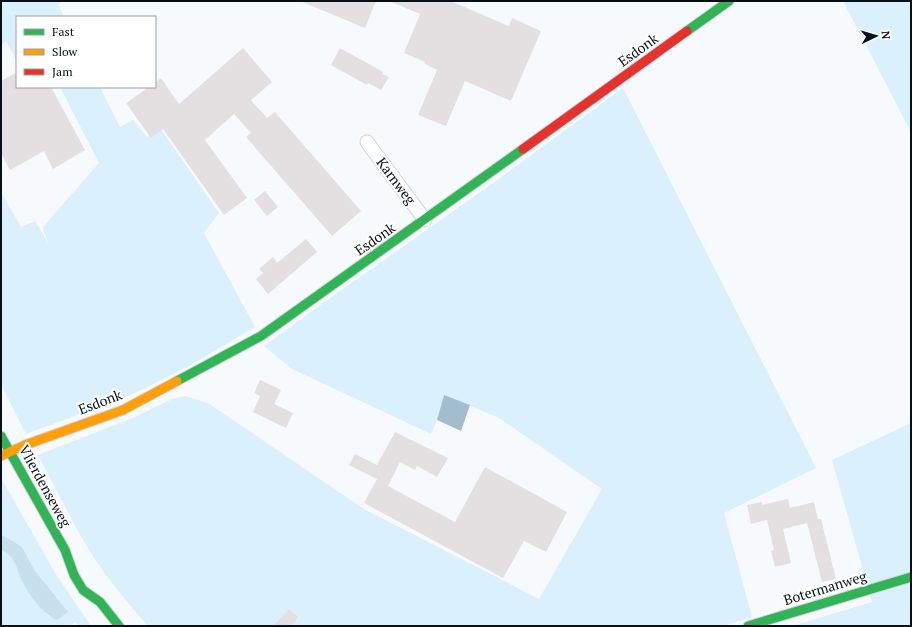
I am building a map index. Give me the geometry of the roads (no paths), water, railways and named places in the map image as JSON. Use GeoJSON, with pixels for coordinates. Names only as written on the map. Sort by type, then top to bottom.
{"type":"FeatureCollection","features":[{"type":"Feature","properties":{"kind":"street","name":"Esdonk"},"geometry":{"type":"LineString","coordinates":[[5,454],[123,410],[261,336],[729,1]]}},
{"type":"Feature","properties":{"kind":"street","name":"Karnweg"},"geometry":{"type":"LineString","coordinates":[[367,142],[425,220]]}},
{"type":"Feature","properties":{"kind":"street","name":"Vlierdenseweg"},"geometry":{"type":"LineString","coordinates":[[1,436],[5,454],[65,550],[74,575],[83,590],[100,602],[119,626]]}},
{"type":"Feature","properties":{"kind":"street","name":"Vlierdenseweg"},"geometry":{"type":"LineString","coordinates":[[65,550],[81,566]]}},
{"type":"Feature","properties":{"kind":"street","name":"Botermanweg"},"geometry":{"type":"LineString","coordinates":[[748,626],[911,577]]}},
{"type":"Feature","properties":{"kind":"street","name":"Vlierdenseweg"},"geometry":{"type":"LineString","coordinates":[[95,589],[100,602]]}}]}
